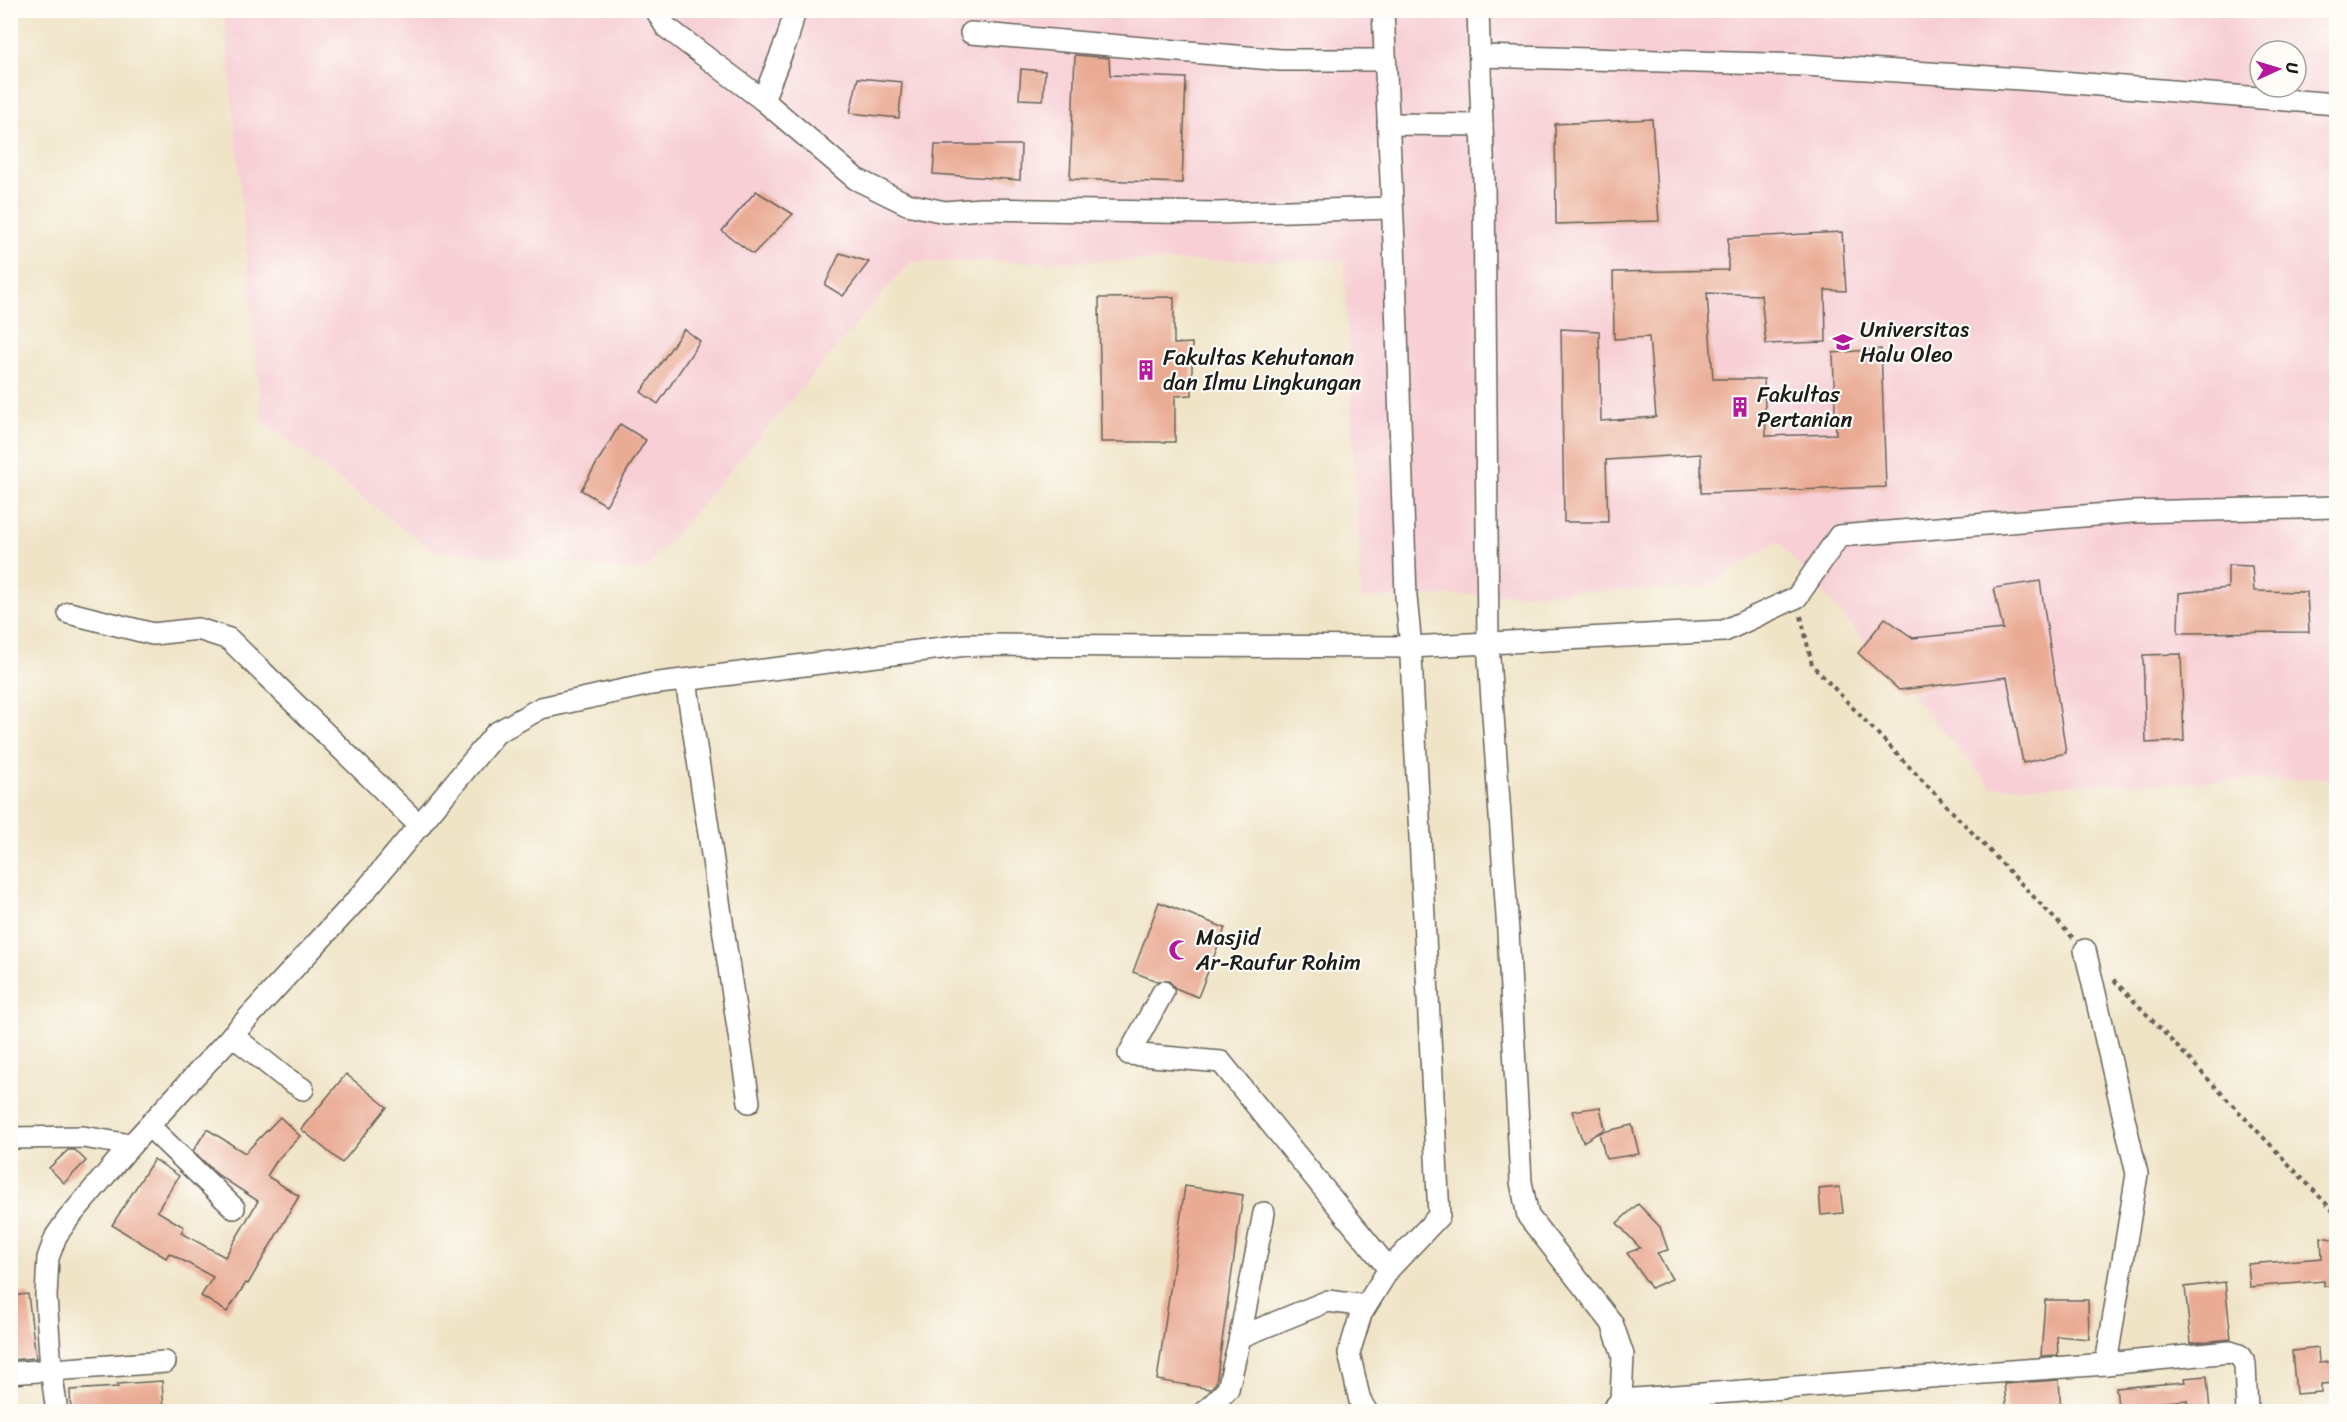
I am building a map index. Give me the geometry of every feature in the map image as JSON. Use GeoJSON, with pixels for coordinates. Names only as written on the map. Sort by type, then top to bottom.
{"type":"FeatureCollection","features":[{"type":"Feature","properties":{"kind":"street"},"geometry":{"type":"LineString","coordinates":[[646,10],[661,19],[763,100],[856,179],[907,204],[945,212],[981,209],[1216,213],[1392,208]]}},
{"type":"Feature","properties":{"kind":"street"},"geometry":{"type":"LineString","coordinates":[[763,100],[788,37],[795,10]]}},
{"type":"Feature","properties":{"kind":"street"},"geometry":{"type":"LineString","coordinates":[[1367,1412],[1360,1401],[1349,1353],[1361,1314],[1389,1269],[1438,1216],[1406,597],[1383,10]]}},
{"type":"Feature","properties":{"kind":"street"},"geometry":{"type":"LineString","coordinates":[[1478,10],[1482,125],[1488,643],[1521,1182],[1528,1216],[1612,1323],[1623,1355],[1616,1406],[2230,1352],[2240,1355],[2245,1364],[2247,1412]]}},
{"type":"Feature","properties":{"kind":"street"},"geometry":{"type":"LineString","coordinates":[[971,33],[1281,60],[1384,60]]}},
{"type":"Feature","properties":{"kind":"street"},"geometry":{"type":"LineString","coordinates":[[1480,56],[1805,65],[2036,80],[2337,104]]}},
{"type":"Feature","properties":{"kind":"street"},"geometry":{"type":"LineString","coordinates":[[1388,124],[1482,125]]}},
{"type":"Feature","properties":{"kind":"street"},"geometry":{"type":"LineString","coordinates":[[57,1412],[51,1369],[46,1297],[50,1252],[56,1236],[131,1145],[364,892],[495,733],[541,708],[651,684],[966,645],[1410,647],[1724,631],[1797,597],[1839,536],[2132,512],[2337,507]]}},
{"type":"Feature","properties":{"kind":"street"},"geometry":{"type":"LineString","coordinates":[[69,613],[153,634],[198,629],[229,639],[420,826]]}},
{"type":"Feature","properties":{"kind":"street"},"geometry":{"type":"LineString","coordinates":[[686,680],[749,1102]]}},
{"type":"Feature","properties":{"kind":"street"},"geometry":{"type":"LineString","coordinates":[[2085,950],[2137,1174],[2106,1364]]}},
{"type":"Feature","properties":{"kind":"street"},"geometry":{"type":"LineString","coordinates":[[1163,992],[1129,1054],[1221,1062],[1389,1269]]}},
{"type":"Feature","properties":{"kind":"street"},"geometry":{"type":"LineString","coordinates":[[232,1035],[303,1089]]}},
{"type":"Feature","properties":{"kind":"street"},"geometry":{"type":"LineString","coordinates":[[149,1126],[234,1208]]}},
{"type":"Feature","properties":{"kind":"street"},"geometry":{"type":"LineString","coordinates":[[10,1138],[83,1137],[131,1145]]}},
{"type":"Feature","properties":{"kind":"street"},"geometry":{"type":"LineString","coordinates":[[1205,1412],[1228,1389],[1264,1213]]}},
{"type":"Feature","properties":{"kind":"street"},"geometry":{"type":"LineString","coordinates":[[1240,1337],[1328,1301],[1366,1306]]}},
{"type":"Feature","properties":{"kind":"street"},"geometry":{"type":"LineString","coordinates":[[10,1373],[165,1362]]}},
{"type":"Feature","properties":{"kind":"path"},"geometry":{"type":"LineString","coordinates":[[1797,597],[1812,665],[2085,950]]}},
{"type":"Feature","properties":{"kind":"path"},"geometry":{"type":"LineString","coordinates":[[2109,976],[2337,1214]]}},
{"type":"Feature","properties":{"kind":"shaded area","name":"Universitas Halu Oleo"},"geometry":{"type":"Polygon","coordinates":[[[224,11],[2336,11],[2336,778],[1992,787],[1778,541],[1704,588],[1361,598],[1344,260],[910,262],[644,571],[432,550],[262,421],[224,11]]]}},
{"type":"Feature","properties":{"kind":"building"},"geometry":{"type":"Polygon","coordinates":[[[1075,55],[1109,58],[1110,75],[1186,78],[1182,183],[1070,179],[1075,55]]]}},
{"type":"Feature","properties":{"kind":"building"},"geometry":{"type":"Polygon","coordinates":[[[1021,69],[1045,71],[1043,100],[1019,99],[1021,69]]]}},
{"type":"Feature","properties":{"kind":"building"},"geometry":{"type":"Polygon","coordinates":[[[858,78],[902,82],[899,118],[850,113],[858,78]]]}},
{"type":"Feature","properties":{"kind":"building"},"geometry":{"type":"Polygon","coordinates":[[[1652,119],[1659,221],[1556,224],[1555,124],[1652,119]]]}},
{"type":"Feature","properties":{"kind":"building"},"geometry":{"type":"Polygon","coordinates":[[[935,145],[1021,145],[1020,180],[933,174],[935,145]]]}},
{"type":"Feature","properties":{"kind":"building"},"geometry":{"type":"Polygon","coordinates":[[[756,191],[793,214],[753,254],[722,231],[756,191]]]}},
{"type":"Feature","properties":{"kind":"building"},"geometry":{"type":"Polygon","coordinates":[[[1842,232],[1846,291],[1825,290],[1826,342],[1766,344],[1761,295],[1707,293],[1713,379],[1764,379],[1766,436],[1836,434],[1833,353],[1881,349],[1886,487],[1701,493],[1701,454],[1606,460],[1608,522],[1564,522],[1561,329],[1599,331],[1601,421],[1656,417],[1649,337],[1614,339],[1613,272],[1728,270],[1728,238],[1842,232]]]}},
{"type":"Feature","properties":{"kind":"building"},"geometry":{"type":"Polygon","coordinates":[[[840,253],[869,262],[843,296],[825,285],[840,253]]]}},
{"type":"Feature","properties":{"kind":"building","name":"Fakultas Kehutanan dan Ilmu Lingkungan"},"geometry":{"type":"Polygon","coordinates":[[[1174,297],[1174,344],[1192,343],[1192,395],[1175,396],[1175,442],[1101,442],[1099,298],[1174,297]]]}},
{"type":"Feature","properties":{"kind":"building"},"geometry":{"type":"Polygon","coordinates":[[[684,329],[700,341],[658,404],[641,392],[684,329]]]}},
{"type":"Feature","properties":{"kind":"building"},"geometry":{"type":"Polygon","coordinates":[[[620,424],[646,440],[606,505],[581,490],[620,424]]]}},
{"type":"Feature","properties":{"kind":"building"},"geometry":{"type":"Polygon","coordinates":[[[2228,565],[2252,566],[2254,591],[2307,592],[2309,632],[2178,633],[2179,593],[2228,588],[2228,565]]]}},
{"type":"Feature","properties":{"kind":"building"},"geometry":{"type":"Polygon","coordinates":[[[2040,581],[2066,753],[2023,763],[2007,677],[1899,690],[1858,653],[1885,618],[1913,638],[2003,629],[1994,588],[2040,581]]]}},
{"type":"Feature","properties":{"kind":"building"},"geometry":{"type":"Polygon","coordinates":[[[2181,654],[2184,741],[2146,743],[2143,655],[2181,654]]]}},
{"type":"Feature","properties":{"kind":"building","name":"Masjid Ar-Raufur Rohim"},"geometry":{"type":"Polygon","coordinates":[[[1159,902],[1225,928],[1198,997],[1175,988],[1169,981],[1157,981],[1133,972],[1159,902]]]}},
{"type":"Feature","properties":{"kind":"building"},"geometry":{"type":"Polygon","coordinates":[[[346,1074],[387,1107],[342,1163],[301,1129],[346,1074]]]}},
{"type":"Feature","properties":{"kind":"building"},"geometry":{"type":"Polygon","coordinates":[[[1600,1107],[1605,1129],[1583,1142],[1572,1111],[1600,1107]]]}},
{"type":"Feature","properties":{"kind":"building"},"geometry":{"type":"Polygon","coordinates":[[[280,1117],[300,1136],[277,1160],[267,1176],[299,1196],[248,1284],[246,1283],[227,1312],[201,1296],[213,1277],[169,1253],[166,1258],[112,1225],[154,1159],[179,1176],[157,1211],[184,1227],[181,1233],[225,1257],[258,1201],[218,1175],[193,1151],[207,1129],[245,1153],[280,1117]]]}},
{"type":"Feature","properties":{"kind":"building"},"geometry":{"type":"Polygon","coordinates":[[[1632,1125],[1639,1154],[1606,1159],[1599,1133],[1632,1125]]]}},
{"type":"Feature","properties":{"kind":"building"},"geometry":{"type":"Polygon","coordinates":[[[68,1150],[75,1150],[86,1161],[64,1183],[49,1168],[68,1150]]]}},
{"type":"Feature","properties":{"kind":"building"},"geometry":{"type":"Polygon","coordinates":[[[1185,1186],[1243,1195],[1216,1383],[1210,1389],[1157,1380],[1185,1186]]]}},
{"type":"Feature","properties":{"kind":"building"},"geometry":{"type":"Polygon","coordinates":[[[1840,1187],[1843,1213],[1821,1215],[1819,1189],[1840,1187]]]}},
{"type":"Feature","properties":{"kind":"building"},"geometry":{"type":"Polygon","coordinates":[[[1638,1204],[1660,1227],[1668,1250],[1657,1253],[1672,1279],[1651,1288],[1627,1253],[1640,1248],[1617,1223],[1638,1204]]]}},
{"type":"Feature","properties":{"kind":"building"},"geometry":{"type":"Polygon","coordinates":[[[2321,1237],[2337,1240],[2337,1286],[2324,1286],[2324,1281],[2250,1287],[2248,1264],[2322,1258],[2321,1237]]]}},
{"type":"Feature","properties":{"kind":"building"},"geometry":{"type":"Polygon","coordinates":[[[2225,1282],[2231,1339],[2191,1343],[2185,1287],[2225,1282]]]}},
{"type":"Feature","properties":{"kind":"building"},"geometry":{"type":"Polygon","coordinates":[[[28,1294],[36,1358],[10,1360],[10,1296],[28,1294]]]}},
{"type":"Feature","properties":{"kind":"building"},"geometry":{"type":"Polygon","coordinates":[[[2045,1300],[2088,1300],[2089,1339],[2057,1336],[2058,1355],[2041,1356],[2045,1300]]]}},
{"type":"Feature","properties":{"kind":"building"},"geometry":{"type":"Polygon","coordinates":[[[2318,1348],[2319,1363],[2337,1361],[2337,1383],[2321,1384],[2321,1392],[2296,1394],[2292,1351],[2318,1348]]]}},
{"type":"Feature","properties":{"kind":"building"},"geometry":{"type":"Polygon","coordinates":[[[2207,1376],[2210,1412],[2188,1412],[2187,1400],[2118,1406],[2116,1388],[2185,1382],[2184,1378],[2207,1376]]]}},
{"type":"Feature","properties":{"kind":"building"},"geometry":{"type":"Polygon","coordinates":[[[2059,1380],[2061,1412],[2007,1412],[2004,1384],[2059,1380]]]}},
{"type":"Feature","properties":{"kind":"building"},"geometry":{"type":"Polygon","coordinates":[[[162,1381],[164,1412],[71,1412],[70,1390],[162,1381]]]}},
{"type":"Feature","properties":{"kind":"place","name":"Universitas Halu Oleo"},"geometry":{"type":"Point","coordinates":[1843,342]}},
{"type":"Feature","properties":{"kind":"place","name":"Fakultas Kehutanan dan Ilmu Lingkungan"},"geometry":{"type":"Point","coordinates":[1146,370]}},
{"type":"Feature","properties":{"kind":"place","name":"Fakultas Pertanian"},"geometry":{"type":"Point","coordinates":[1740,407]}},
{"type":"Feature","properties":{"kind":"place","name":"Masjid Ar-Raufur Rohim"},"geometry":{"type":"Point","coordinates":[1179,950]}}]}
